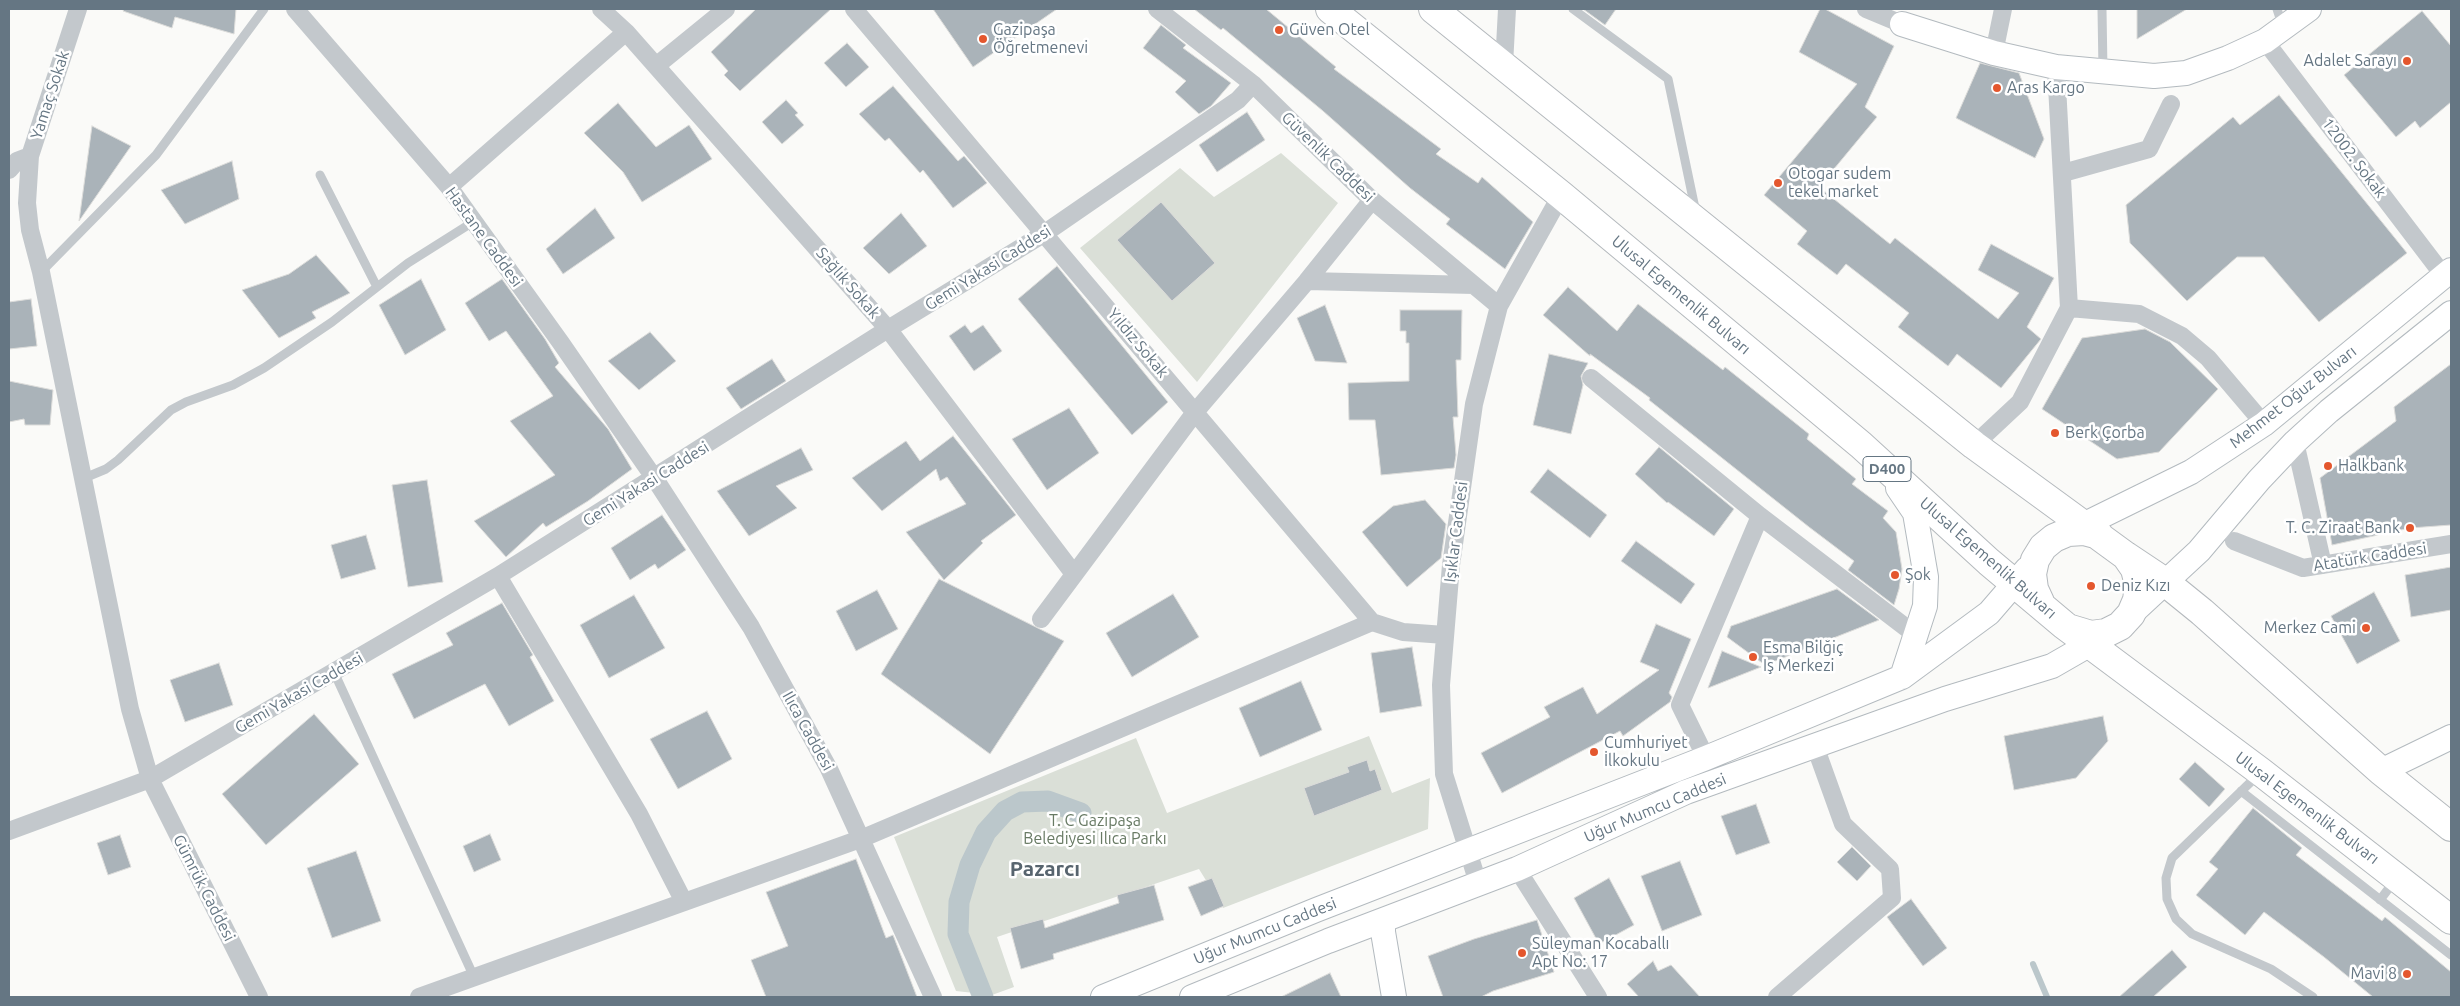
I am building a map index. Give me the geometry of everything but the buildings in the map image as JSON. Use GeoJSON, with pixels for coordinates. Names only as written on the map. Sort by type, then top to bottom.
{"type":"FeatureCollection","features":[{"type":"Feature","properties":{"kind":"highway","name":"Ulusal Egemenlik Bulvarı"},"geometry":{"type":"LineString","coordinates":[[1330,9],[1561,195],[1861,444],[1989,562],[2040,602],[2064,625],[2261,772],[2451,920]]}},
{"type":"Feature","properties":{"kind":"highway"},"geometry":{"type":"LineString","coordinates":[[1433,9],[2084,531],[2165,582],[2205,614],[2381,771],[2451,827]]}},
{"type":"Feature","properties":{"kind":"highway"},"geometry":{"type":"LineString","coordinates":[[2040,602],[2034,589],[2032,574],[2035,560],[2043,548],[2054,538],[2084,531]]}},
{"type":"Feature","properties":{"kind":"highway"},"geometry":{"type":"LineString","coordinates":[[2064,625],[2076,632],[2106,633],[2125,620],[2138,600],[2139,584],[2135,569],[2126,556]]}},
{"type":"Feature","properties":{"kind":"main road"},"geometry":{"type":"LineString","coordinates":[[1902,24],[1994,53],[2056,68],[2154,76],[2186,73],[2228,58],[2275,26],[2309,9]]}},
{"type":"Feature","properties":{"kind":"main road","name":"Mehmet Oğuz Bulvarı"},"geometry":{"type":"LineString","coordinates":[[2084,531],[2191,472],[2264,424],[2448,273]]}},
{"type":"Feature","properties":{"kind":"main road","name":"Mehmet Oğuz Bulvarı"},"geometry":{"type":"LineString","coordinates":[[2125,620],[2199,551],[2259,480],[2295,442],[2329,411],[2451,313]]}},
{"type":"Feature","properties":{"kind":"main road"},"geometry":{"type":"LineString","coordinates":[[1861,444],[1904,495],[1915,513],[1926,577],[1925,606],[1917,636],[1902,677]]}},
{"type":"Feature","properties":{"kind":"main road","name":"Uğur Mumcu Caddesi"},"geometry":{"type":"LineString","coordinates":[[1103,997],[1706,758],[1902,677],[1989,613],[2035,560]]}},
{"type":"Feature","properties":{"kind":"main road","name":"Uğur Mumcu Caddesi"},"geometry":{"type":"LineString","coordinates":[[1192,997],[1383,920],[1517,869],[1686,792],[1945,699],[2052,666],[2090,645],[2125,620]]}},
{"type":"Feature","properties":{"kind":"main road"},"geometry":{"type":"LineString","coordinates":[[2381,771],[2451,737]]}},
{"type":"Feature","properties":{"kind":"main road"},"geometry":{"type":"LineString","coordinates":[[1383,920],[1383,932],[1394,997]]}},
{"type":"Feature","properties":{"kind":"street","name":"Yamaç Sokak"},"geometry":{"type":"LineString","coordinates":[[9,170],[18,161],[30,156],[78,9]]}},
{"type":"Feature","properties":{"kind":"street","name":"Hastane Caddesi"},"geometry":{"type":"LineString","coordinates":[[295,9],[449,187],[561,343],[655,479]]}},
{"type":"Feature","properties":{"kind":"street","name":"Sağlık Sokak"},"geometry":{"type":"LineString","coordinates":[[601,9],[626,32],[888,329],[1074,574]]}},
{"type":"Feature","properties":{"kind":"street"},"geometry":{"type":"LineString","coordinates":[[656,66],[726,9]]}},
{"type":"Feature","properties":{"kind":"street","name":"Yıldız Sokak"},"geometry":{"type":"LineString","coordinates":[[854,9],[1196,411],[1372,622]]}},
{"type":"Feature","properties":{"kind":"street","name":"Güvenlik Caddesi"},"geometry":{"type":"LineString","coordinates":[[1157,9],[1252,84],[1372,200],[1500,306]]}},
{"type":"Feature","properties":{"kind":"street"},"geometry":{"type":"LineString","coordinates":[[1504,65],[1507,9]]}},
{"type":"Feature","properties":{"kind":"street"},"geometry":{"type":"LineString","coordinates":[[1866,9],[1902,24]]}},
{"type":"Feature","properties":{"kind":"street"},"geometry":{"type":"LineString","coordinates":[[1994,53],[2003,9]]}},
{"type":"Feature","properties":{"kind":"street","name":"12002. Sokak"},"geometry":{"type":"LineString","coordinates":[[2275,26],[2448,273]]}},
{"type":"Feature","properties":{"kind":"street"},"geometry":{"type":"LineString","coordinates":[[449,187],[626,32]]}},
{"type":"Feature","properties":{"kind":"street"},"geometry":{"type":"LineString","coordinates":[[1974,444],[2020,402],[2069,308],[2056,68]]}},
{"type":"Feature","properties":{"kind":"street","name":"Gemi Yakasi Caddesi"},"geometry":{"type":"LineString","coordinates":[[9,831],[150,779],[498,576],[655,479],[888,329],[1045,233],[1238,100],[1252,84]]}},
{"type":"Feature","properties":{"kind":"street"},"geometry":{"type":"LineString","coordinates":[[2063,173],[2149,148],[2171,104]]}},
{"type":"Feature","properties":{"kind":"street","name":"Gümrük Caddesi"},"geometry":{"type":"LineString","coordinates":[[30,156],[27,203],[30,230],[41,272],[130,709],[150,779],[259,997]]}},
{"type":"Feature","properties":{"kind":"street","name":"Işıklar Caddesi"},"geometry":{"type":"LineString","coordinates":[[1478,883],[1444,774],[1441,685],[1450,565],[1474,404],[1500,306],[1561,195]]}},
{"type":"Feature","properties":{"kind":"street"},"geometry":{"type":"LineString","coordinates":[[1041,619],[1196,411],[1307,281],[1372,200]]}},
{"type":"Feature","properties":{"kind":"street"},"geometry":{"type":"LineString","coordinates":[[1307,281],[1474,285]]}},
{"type":"Feature","properties":{"kind":"street"},"geometry":{"type":"LineString","coordinates":[[2069,308],[2139,314],[2182,336],[2208,358],[2264,424]]}},
{"type":"Feature","properties":{"kind":"street"},"geometry":{"type":"LineString","coordinates":[[1591,378],[1760,516],[1917,636]]}},
{"type":"Feature","properties":{"kind":"street"},"geometry":{"type":"LineString","coordinates":[[2295,442],[2324,565]]}},
{"type":"Feature","properties":{"kind":"street","name":"Ilıca Caddesi"},"geometry":{"type":"LineString","coordinates":[[655,479],[751,628],[829,769],[863,838],[933,997]]}},
{"type":"Feature","properties":{"kind":"street"},"geometry":{"type":"LineString","coordinates":[[1706,758],[1680,705],[1760,516]]}},
{"type":"Feature","properties":{"kind":"street","name":"Atatürk Caddesi"},"geometry":{"type":"LineString","coordinates":[[2234,540],[2303,568],[2451,544]]}},
{"type":"Feature","properties":{"kind":"street"},"geometry":{"type":"LineString","coordinates":[[498,576],[639,814],[684,902]]}},
{"type":"Feature","properties":{"kind":"street"},"geometry":{"type":"LineString","coordinates":[[419,997],[863,838],[1205,695],[1372,622],[1403,632],[1445,635]]}},
{"type":"Feature","properties":{"kind":"street"},"geometry":{"type":"LineString","coordinates":[[1777,997],[1892,898],[1890,869],[1843,824],[1815,746]]}},
{"type":"Feature","properties":{"kind":"street"},"geometry":{"type":"LineString","coordinates":[[1517,869],[1598,997]]}},
{"type":"Feature","properties":{"kind":"lane"},"geometry":{"type":"LineString","coordinates":[[41,272],[156,155],[264,9]]}},
{"type":"Feature","properties":{"kind":"lane"},"geometry":{"type":"LineString","coordinates":[[1573,9],[1668,78],[1698,223]]}},
{"type":"Feature","properties":{"kind":"lane"},"geometry":{"type":"LineString","coordinates":[[2102,9],[2103,73]]}},
{"type":"Feature","properties":{"kind":"lane"},"geometry":{"type":"LineString","coordinates":[[320,175],[377,287]]}},
{"type":"Feature","properties":{"kind":"lane"},"geometry":{"type":"LineString","coordinates":[[82,479],[106,469],[118,460],[171,410],[186,402],[232,385],[264,368],[332,322],[408,262],[474,222]]}},
{"type":"Feature","properties":{"kind":"lane"},"geometry":{"type":"LineString","coordinates":[[334,672],[474,977]]}},
{"type":"Feature","properties":{"kind":"lane"},"geometry":{"type":"LineString","coordinates":[[2261,772],[2172,858],[2166,878],[2167,899],[2176,919],[2192,934],[2271,969],[2313,997]]}},
{"type":"Feature","properties":{"kind":"lane"},"geometry":{"type":"LineString","coordinates":[[2240,791],[2451,955]]}},
{"type":"Feature","properties":{"kind":"lane"},"geometry":{"type":"LineString","coordinates":[[2380,900],[2397,877]]}},
{"type":"Feature","properties":{"kind":"green space"},"geometry":{"type":"Polygon","coordinates":[[[1281,153],[1338,203],[1197,382],[1080,248],[1180,168],[1214,197],[1281,153]]]}},
{"type":"Feature","properties":{"kind":"green space","name":"T. C Gazipaşa Belediyesi Ilıca Parkı"},"geometry":{"type":"Polygon","coordinates":[[[1369,736],[1392,793],[1430,778],[1428,829],[1223,908],[1199,869],[997,937],[1014,987],[992,995],[956,991],[894,837],[1136,738],[1167,813],[1369,736]]]}},
{"type":"Feature","properties":{"kind":"waterway"},"geometry":{"type":"LineString","coordinates":[[983,997],[958,934],[959,902],[970,865],[986,832],[1005,811],[1022,802],[1048,801],[1081,813]]}},
{"type":"Feature","properties":{"kind":"waterway"},"geometry":{"type":"LineString","coordinates":[[2033,964],[2047,997]]}},
{"type":"Feature","properties":{"kind":"place","name":"Güven Otel"},"geometry":{"type":"Point","coordinates":[1279,30]}},
{"type":"Feature","properties":{"kind":"place","name":"Gazipaşa Öğretmenevi"},"geometry":{"type":"Point","coordinates":[983,39]}},
{"type":"Feature","properties":{"kind":"place","name":"Adalet Sarayı"},"geometry":{"type":"Point","coordinates":[2407,61]}},
{"type":"Feature","properties":{"kind":"place","name":"Aras Kargo"},"geometry":{"type":"Point","coordinates":[1997,88]}},
{"type":"Feature","properties":{"kind":"place","name":"Otogar sudem tekel market"},"geometry":{"type":"Point","coordinates":[1778,183]}},
{"type":"Feature","properties":{"kind":"place","name":"Berk Çorba"},"geometry":{"type":"Point","coordinates":[2055,433]}},
{"type":"Feature","properties":{"kind":"place","name":"Halkbank"},"geometry":{"type":"Point","coordinates":[2328,466]}},
{"type":"Feature","properties":{"kind":"place","name":"T. C. Ziraat Bank"},"geometry":{"type":"Point","coordinates":[2410,528]}},
{"type":"Feature","properties":{"kind":"place","name":"Şok"},"geometry":{"type":"Point","coordinates":[1895,575]}},
{"type":"Feature","properties":{"kind":"place","name":"Deniz Kızı"},"geometry":{"type":"Point","coordinates":[2091,586]}},
{"type":"Feature","properties":{"kind":"place","name":"Merkez Cami"},"geometry":{"type":"Point","coordinates":[2366,628]}},
{"type":"Feature","properties":{"kind":"place","name":"Esma Bilğiç Iş Merkezi"},"geometry":{"type":"Point","coordinates":[1753,657]}},
{"type":"Feature","properties":{"kind":"place","name":"Cumhuriyet İlkokulu"},"geometry":{"type":"Point","coordinates":[1594,752]}},
{"type":"Feature","properties":{"kind":"place","name":"Süleyman Kocaballı Apt No: 17"},"geometry":{"type":"Point","coordinates":[1522,953]}},
{"type":"Feature","properties":{"kind":"place","name":"Mavi 8"},"geometry":{"type":"Point","coordinates":[2407,974]}},
{"type":"Feature","properties":{"kind":"district","name":"Pazarcı"},"geometry":{"type":"Point","coordinates":[1045,869]}}]}
